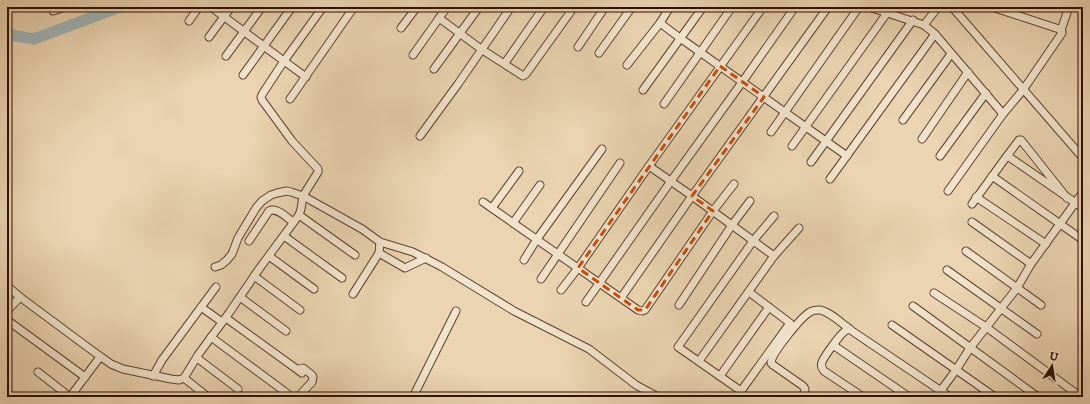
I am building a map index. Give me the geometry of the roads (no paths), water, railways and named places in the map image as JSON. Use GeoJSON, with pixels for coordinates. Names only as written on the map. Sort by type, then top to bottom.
{"type":"FeatureCollection","features":[{"type":"Feature","properties":{"kind":"street"},"geometry":{"type":"LineString","coordinates":[[50,7],[53,11],[65,7]]}},
{"type":"Feature","properties":{"kind":"street"},"geometry":{"type":"LineString","coordinates":[[189,20],[199,7]]}},
{"type":"Feature","properties":{"kind":"street"},"geometry":{"type":"LineString","coordinates":[[211,7],[306,77]]}},
{"type":"Feature","properties":{"kind":"street"},"geometry":{"type":"LineString","coordinates":[[209,37],[231,7]]}},
{"type":"Feature","properties":{"kind":"street"},"geometry":{"type":"LineString","coordinates":[[226,56],[262,7]]}},
{"type":"Feature","properties":{"kind":"street"},"geometry":{"type":"LineString","coordinates":[[244,75],[292,7]]}},
{"type":"Feature","properties":{"kind":"street"},"geometry":{"type":"LineString","coordinates":[[7,286],[100,357],[117,367],[175,380],[184,378],[268,256],[299,215],[303,196],[318,173],[318,170],[292,141],[262,98],[263,93],[284,61],[323,7]]}},
{"type":"Feature","properties":{"kind":"street"},"geometry":{"type":"LineString","coordinates":[[290,99],[354,7]]}},
{"type":"Feature","properties":{"kind":"street"},"geometry":{"type":"LineString","coordinates":[[402,28],[417,7]]}},
{"type":"Feature","properties":{"kind":"street"},"geometry":{"type":"LineString","coordinates":[[413,55],[447,7]]}},
{"type":"Feature","properties":{"kind":"street"},"geometry":{"type":"LineString","coordinates":[[434,69],[479,7]]}},
{"type":"Feature","properties":{"kind":"street"},"geometry":{"type":"LineString","coordinates":[[420,136],[511,7]]}},
{"type":"Feature","properties":{"kind":"street"},"geometry":{"type":"LineString","coordinates":[[505,63],[544,7]]}},
{"type":"Feature","properties":{"kind":"street"},"geometry":{"type":"LineString","coordinates":[[439,18],[481,49],[505,63],[521,75],[525,76],[574,7]]}},
{"type":"Feature","properties":{"kind":"street"},"geometry":{"type":"LineString","coordinates":[[578,46],[605,7]]}},
{"type":"Feature","properties":{"kind":"street"},"geometry":{"type":"LineString","coordinates":[[599,53],[632,7]]}},
{"type":"Feature","properties":{"kind":"street"},"geometry":{"type":"LineString","coordinates":[[627,65],[660,23],[670,7]]}},
{"type":"Feature","properties":{"kind":"street"},"geometry":{"type":"LineString","coordinates":[[643,90],[703,7]]}},
{"type":"Feature","properties":{"kind":"street"},"geometry":{"type":"LineString","coordinates":[[664,104],[732,7]]}},
{"type":"Feature","properties":{"kind":"street"},"geometry":{"type":"LineString","coordinates":[[561,290],[763,7]]}},
{"type":"Feature","properties":{"kind":"street"},"geometry":{"type":"LineString","coordinates":[[586,302],[670,181],[795,7]]}},
{"type":"Feature","properties":{"kind":"street"},"geometry":{"type":"LineString","coordinates":[[621,298],[692,196],[828,7]]}},
{"type":"Feature","properties":{"kind":"street"},"geometry":{"type":"LineString","coordinates":[[771,132],[859,7]]}},
{"type":"Feature","properties":{"kind":"street"},"geometry":{"type":"LineString","coordinates":[[869,7],[913,20],[924,25],[935,34],[1003,114]]}},
{"type":"Feature","properties":{"kind":"street"},"geometry":{"type":"LineString","coordinates":[[924,25],[938,7]]}},
{"type":"Feature","properties":{"kind":"street"},"geometry":{"type":"LineString","coordinates":[[952,7],[1083,158]]}},
{"type":"Feature","properties":{"kind":"street"},"geometry":{"type":"LineString","coordinates":[[992,7],[1061,30]]}},
{"type":"Feature","properties":{"kind":"street"},"geometry":{"type":"LineString","coordinates":[[948,191],[1003,114],[1023,90],[1061,35],[1061,30],[1069,7]]}},
{"type":"Feature","properties":{"kind":"street"},"geometry":{"type":"LineString","coordinates":[[792,146],[887,13]]}},
{"type":"Feature","properties":{"kind":"street"},"geometry":{"type":"LineString","coordinates":[[811,162],[913,20]]}},
{"type":"Feature","properties":{"kind":"street"},"geometry":{"type":"LineString","coordinates":[[660,23],[847,156]]}},
{"type":"Feature","properties":{"kind":"street"},"geometry":{"type":"LineString","coordinates":[[830,179],[935,34]]}},
{"type":"Feature","properties":{"kind":"street"},"geometry":{"type":"LineString","coordinates":[[903,120],[951,54]]}},
{"type":"Feature","properties":{"kind":"street"},"geometry":{"type":"LineString","coordinates":[[922,139],[968,72]]}},
{"type":"Feature","properties":{"kind":"street"},"geometry":{"type":"LineString","coordinates":[[940,156],[986,93]]}},
{"type":"Feature","properties":{"kind":"street"},"geometry":{"type":"LineString","coordinates":[[972,204],[1019,140],[1067,198]]}},
{"type":"Feature","properties":{"kind":"street"},"geometry":{"type":"LineString","coordinates":[[524,260],[537,239],[602,149]]}},
{"type":"Feature","properties":{"kind":"street"},"geometry":{"type":"LineString","coordinates":[[1007,156],[1083,208]]}},
{"type":"Feature","properties":{"kind":"street"},"geometry":{"type":"LineString","coordinates":[[541,279],[620,164]]}},
{"type":"Feature","properties":{"kind":"street"},"geometry":{"type":"LineString","coordinates":[[649,166],[774,256]]}},
{"type":"Feature","properties":{"kind":"street"},"geometry":{"type":"LineString","coordinates":[[492,208],[519,171]]}},
{"type":"Feature","properties":{"kind":"street"},"geometry":{"type":"LineString","coordinates":[[992,176],[1083,240]]}},
{"type":"Feature","properties":{"kind":"street"},"geometry":{"type":"LineString","coordinates":[[483,202],[638,310],[644,311],[734,184]]}},
{"type":"Feature","properties":{"kind":"street"},"geometry":{"type":"LineString","coordinates":[[513,223],[540,185]]}},
{"type":"Feature","properties":{"kind":"street"},"geometry":{"type":"LineString","coordinates":[[215,267],[224,263],[232,254],[238,238],[256,208],[262,201],[271,195],[281,192],[291,192],[303,196],[361,229],[380,242],[413,252],[426,258],[514,311],[589,349],[636,385],[655,396]]}},
{"type":"Feature","properties":{"kind":"street"},"geometry":{"type":"LineString","coordinates":[[936,397],[970,348],[1017,288],[1031,264],[1083,192]]}},
{"type":"Feature","properties":{"kind":"street"},"geometry":{"type":"LineString","coordinates":[[976,197],[1046,244]]}},
{"type":"Feature","properties":{"kind":"street"},"geometry":{"type":"LineString","coordinates":[[679,305],[732,225],[750,201]]}},
{"type":"Feature","properties":{"kind":"street"},"geometry":{"type":"LineString","coordinates":[[249,241],[269,211],[273,209],[293,222]]}},
{"type":"Feature","properties":{"kind":"street"},"geometry":{"type":"LineString","coordinates":[[299,215],[355,255]]}},
{"type":"Feature","properties":{"kind":"street"},"geometry":{"type":"LineString","coordinates":[[749,292],[790,323],[741,391],[678,347],[753,241],[774,216]]}},
{"type":"Feature","properties":{"kind":"street"},"geometry":{"type":"LineString","coordinates":[[972,222],[1031,264]]}},
{"type":"Feature","properties":{"kind":"street"},"geometry":{"type":"LineString","coordinates":[[699,361],[774,256],[799,228]]}},
{"type":"Feature","properties":{"kind":"street"},"geometry":{"type":"LineString","coordinates":[[284,236],[342,278]]}},
{"type":"Feature","properties":{"kind":"street"},"geometry":{"type":"LineString","coordinates":[[353,294],[380,253],[380,242]]}},
{"type":"Feature","properties":{"kind":"street"},"geometry":{"type":"LineString","coordinates":[[966,251],[1041,305]]}},
{"type":"Feature","properties":{"kind":"street"},"geometry":{"type":"LineString","coordinates":[[380,253],[405,268],[426,258]]}},
{"type":"Feature","properties":{"kind":"street"},"geometry":{"type":"LineString","coordinates":[[268,256],[314,289]]}},
{"type":"Feature","properties":{"kind":"street"},"geometry":{"type":"LineString","coordinates":[[948,270],[1037,334]]}},
{"type":"Feature","properties":{"kind":"street"},"geometry":{"type":"LineString","coordinates":[[254,276],[300,310]]}},
{"type":"Feature","properties":{"kind":"street"},"geometry":{"type":"LineString","coordinates":[[153,376],[162,360],[216,286]]}},
{"type":"Feature","properties":{"kind":"street"},"geometry":{"type":"LineString","coordinates":[[934,293],[986,327],[1080,397]]}},
{"type":"Feature","properties":{"kind":"street"},"geometry":{"type":"LineString","coordinates":[[7,311],[20,297]]}},
{"type":"Feature","properties":{"kind":"street"},"geometry":{"type":"LineString","coordinates":[[240,297],[286,331]]}},
{"type":"Feature","properties":{"kind":"street"},"geometry":{"type":"LineString","coordinates":[[913,306],[1038,397]]}},
{"type":"Feature","properties":{"kind":"street"},"geometry":{"type":"LineString","coordinates":[[201,307],[224,320],[300,371],[301,368],[303,368],[312,375],[312,382],[298,397]]}},
{"type":"Feature","properties":{"kind":"street"},"geometry":{"type":"LineString","coordinates":[[720,376],[769,307]]}},
{"type":"Feature","properties":{"kind":"street"},"geometry":{"type":"LineString","coordinates":[[801,397],[805,391],[805,388],[772,366],[771,363],[772,357],[784,340],[808,313],[815,310],[825,311],[950,397]]}},
{"type":"Feature","properties":{"kind":"street"},"geometry":{"type":"LineString","coordinates":[[413,397],[456,311]]}},
{"type":"Feature","properties":{"kind":"street"},"geometry":{"type":"LineString","coordinates":[[7,320],[85,377]]}},
{"type":"Feature","properties":{"kind":"street"},"geometry":{"type":"LineString","coordinates":[[892,325],[995,397]]}},
{"type":"Feature","properties":{"kind":"street"},"geometry":{"type":"LineString","coordinates":[[850,329],[844,331],[821,364],[824,371],[863,397]]}},
{"type":"Feature","properties":{"kind":"street"},"geometry":{"type":"LineString","coordinates":[[211,337],[288,394]]}},
{"type":"Feature","properties":{"kind":"street"},"geometry":{"type":"LineString","coordinates":[[833,345],[909,397]]}},
{"type":"Feature","properties":{"kind":"street"},"geometry":{"type":"LineString","coordinates":[[38,372],[70,397],[100,357]]}},
{"type":"Feature","properties":{"kind":"street"},"geometry":{"type":"LineString","coordinates":[[197,358],[238,389]]}},
{"type":"Feature","properties":{"kind":"street"},"geometry":{"type":"LineString","coordinates":[[184,378],[198,393],[208,397]]}},
{"type":"Feature","properties":{"kind":"waterway"},"geometry":{"type":"LineString","coordinates":[[7,32],[11,35],[34,39],[120,7]]}}]}
